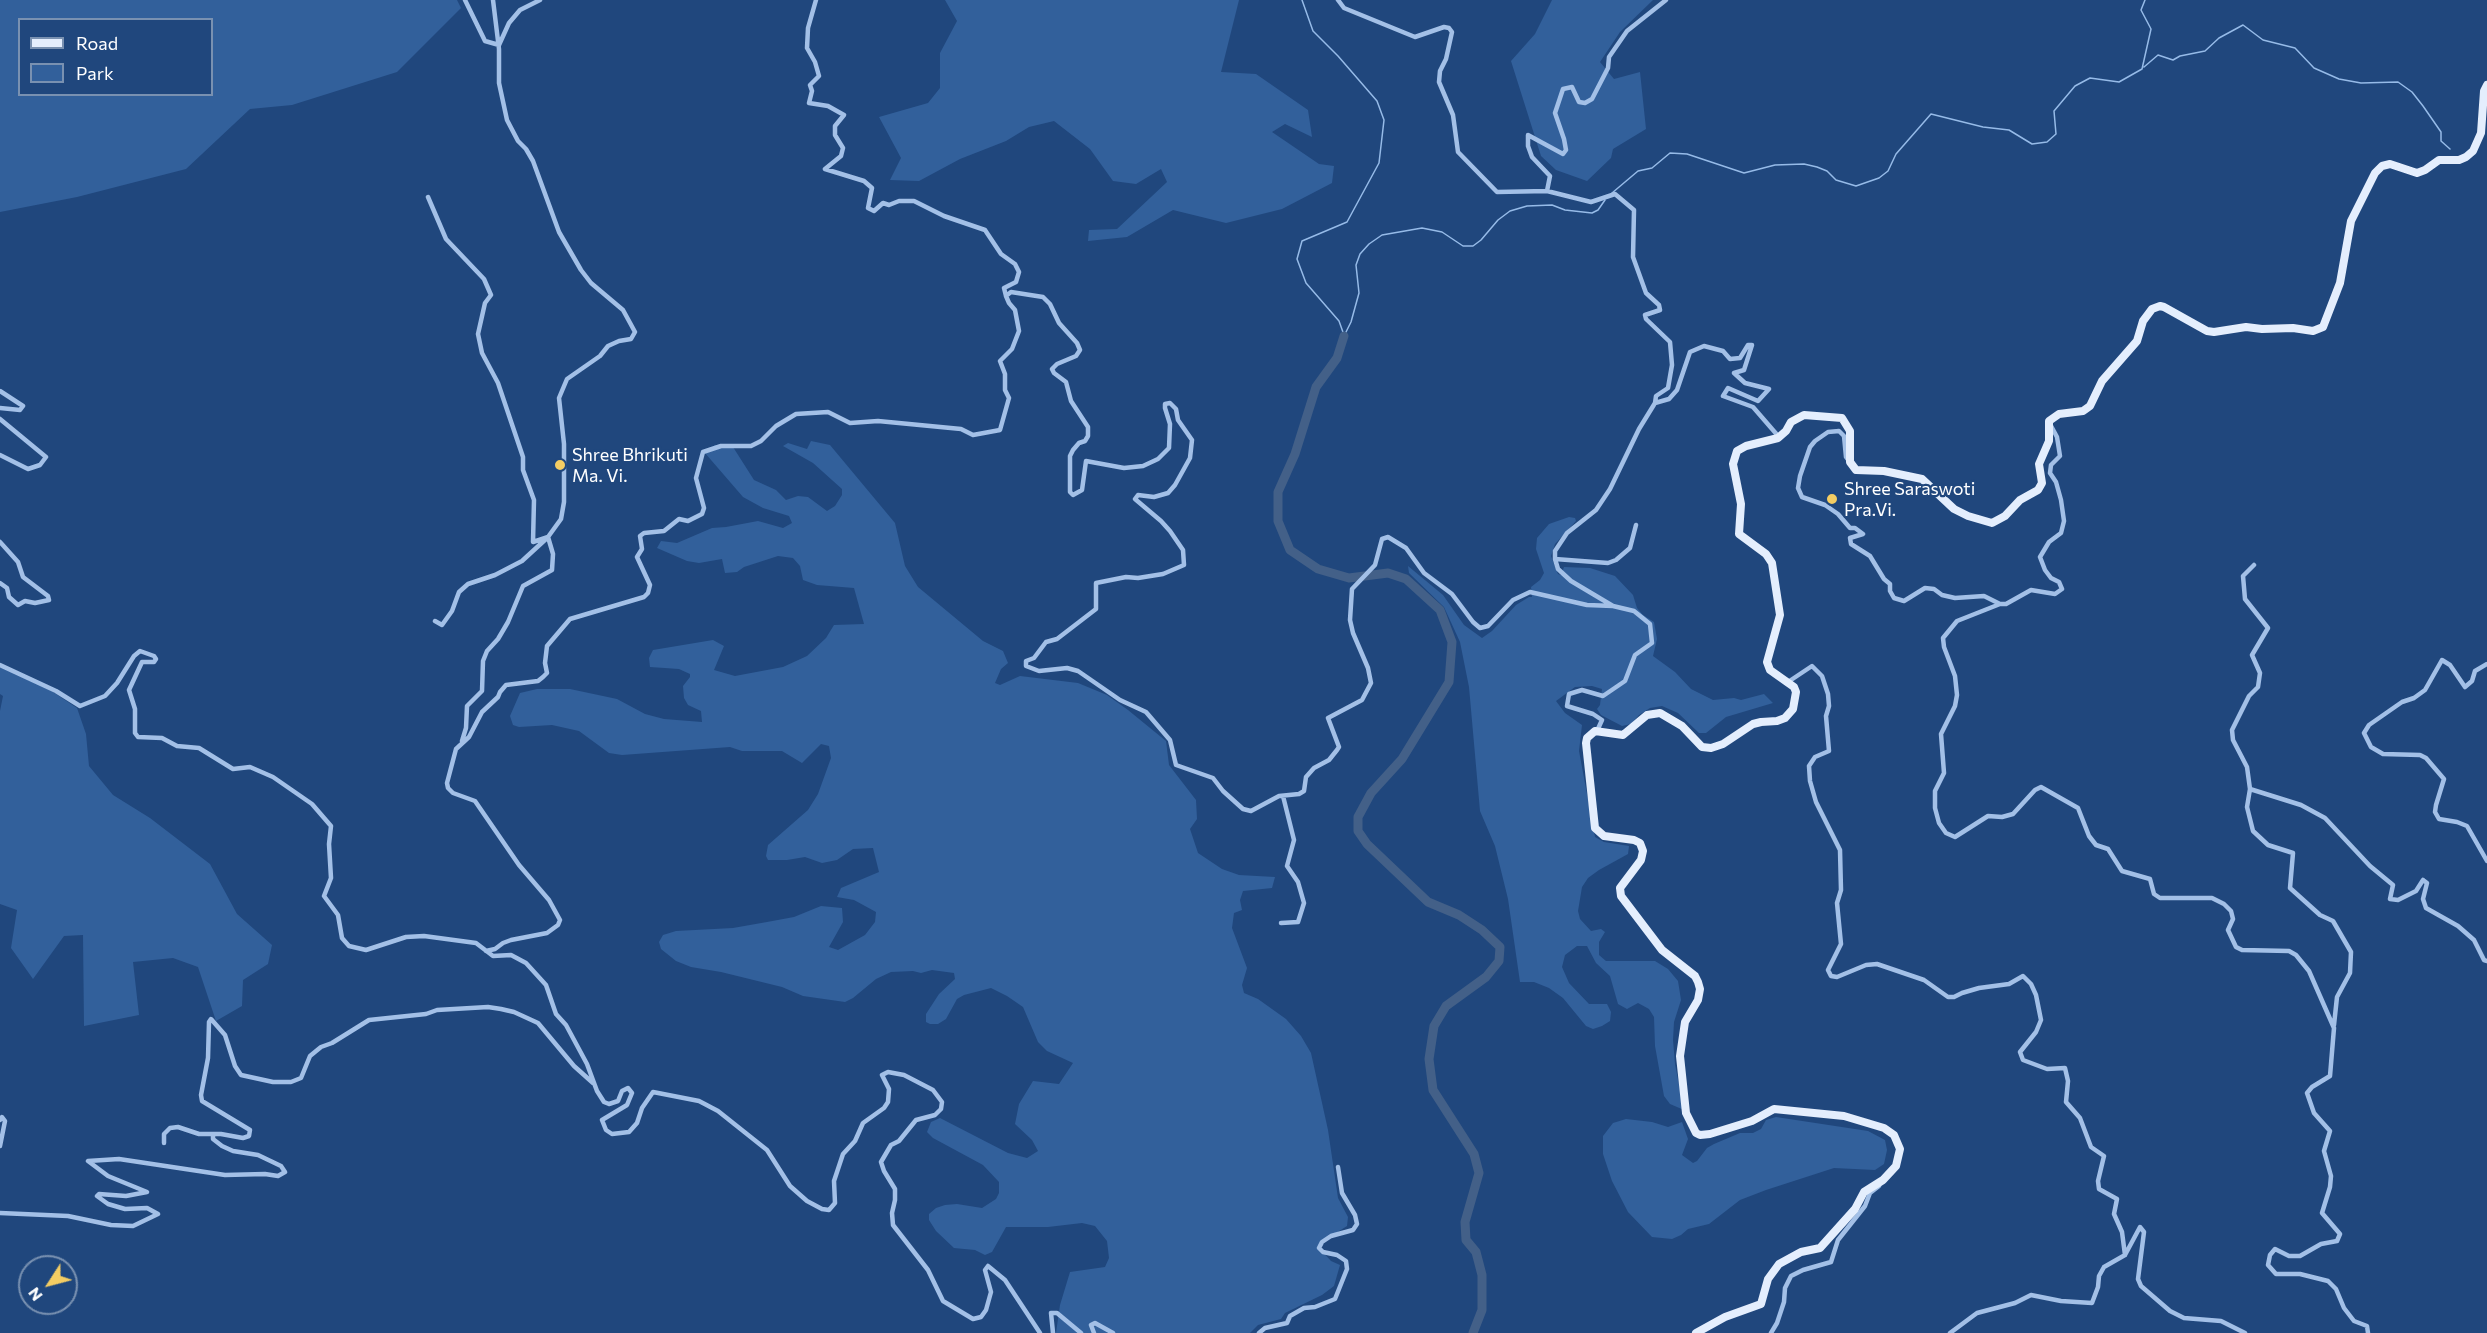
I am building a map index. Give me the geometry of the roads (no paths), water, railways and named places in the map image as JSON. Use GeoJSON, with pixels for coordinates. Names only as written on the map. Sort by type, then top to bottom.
{"type":"FeatureCollection","features":[{"type":"Feature","properties":{"kind":"main road"},"geometry":{"type":"LineString","coordinates":[[1696,1333],[1725,1317],[1761,1304],[1768,1279],[1779,1264],[1801,1252],[1820,1248],[1855,1209],[1864,1192],[1883,1180],[1896,1166],[1900,1149],[1894,1135],[1884,1128],[1844,1116],[1774,1109],[1752,1121],[1710,1134],[1700,1135],[1693,1129],[1686,1113],[1680,1056],[1685,1022],[1698,1000],[1701,988],[1695,976],[1662,950],[1621,896],[1620,888],[1641,860],[1643,851],[1640,843],[1604,836],[1595,828],[1586,743],[1592,733],[1598,731],[1623,735],[1647,715],[1660,713],[1682,726],[1702,747],[1717,747],[1754,724],[1777,722],[1785,718],[1792,710],[1796,692],[1788,682],[1778,677],[1768,666],[1767,657],[1780,615],[1778,591],[1769,558],[1739,534],[1741,504],[1733,464],[1737,451],[1743,447],[1779,437],[1791,422],[1804,415],[1842,418],[1850,431],[1850,462],[1856,470],[1884,471],[1922,479],[1954,509],[1992,523],[2005,516],[2019,500],[2031,495],[2040,487],[2039,464],[2049,441],[2049,421],[2059,414],[2083,411],[2090,406],[2098,387],[2138,341],[2148,314],[2156,307],[2164,308],[2206,331],[2246,327],[2262,330],[2293,328],[2313,331],[2323,327],[2340,283],[2353,215],[2375,173],[2382,166],[2390,164],[2416,173],[2426,170],[2439,160],[2459,160],[2466,157],[2473,151],[2481,133],[2483,102],[2487,85]]}},
{"type":"Feature","properties":{"kind":"street"},"geometry":{"type":"LineString","coordinates":[[465,0],[485,41],[499,45]]}},
{"type":"Feature","properties":{"kind":"street"},"geometry":{"type":"LineString","coordinates":[[435,621],[442,625],[452,611],[459,592],[468,584],[495,576],[522,561],[548,537],[561,519],[564,502],[564,444],[559,398],[567,379],[582,366],[600,356],[608,346],[631,339],[635,332],[624,310],[591,283],[581,270],[559,232],[533,161],[526,148],[518,141],[507,120],[499,83],[499,45],[493,0]]}},
{"type":"Feature","properties":{"kind":"street"},"geometry":{"type":"LineString","coordinates":[[499,45],[509,23],[520,10],[540,0]]}},
{"type":"Feature","properties":{"kind":"street"},"geometry":{"type":"LineString","coordinates":[[486,951],[495,950],[511,940],[547,933],[558,925],[560,920],[549,900],[519,865],[475,801],[453,793],[448,788],[447,783],[456,749],[469,737],[482,712],[498,697],[506,685],[538,681],[547,673],[545,663],[547,646],[570,619],[644,597],[648,593],[650,585],[637,557],[642,549],[640,536],[644,533],[664,531],[679,519],[688,521],[702,514],[704,508],[696,478],[703,452],[721,446],[751,446],[761,441],[776,426],[796,414],[828,412],[850,423],[878,421],[961,429],[973,435],[1000,430],[1010,398],[1005,390],[1005,374],[1000,361],[1012,349],[1019,331],[1015,310],[1004,288],[1016,282],[1019,272],[1015,264],[1001,254],[985,230],[944,216],[914,201],[899,201],[889,205],[883,203],[874,211],[868,208],[872,188],[864,181],[825,169],[841,156],[843,148],[835,135],[836,126],[844,115],[828,106],[809,103],[812,91],[810,85],[819,76],[807,48],[808,28],[816,0]]}},
{"type":"Feature","properties":{"kind":"street"},"geometry":{"type":"LineString","coordinates":[[1338,0],[1344,8],[1415,37],[1444,27],[1449,28],[1452,32],[1446,59],[1440,71],[1439,82],[1454,115],[1458,152],[1497,192],[1547,191],[1591,202],[1615,194],[1634,210],[1633,257],[1646,293],[1659,305],[1660,310],[1645,315],[1646,319],[1670,342],[1672,365],[1668,388],[1656,396],[1610,489],[1596,510],[1567,533],[1556,551],[1555,559],[1558,569],[1571,580],[1613,606]]}},
{"type":"Feature","properties":{"kind":"street"},"geometry":{"type":"LineString","coordinates":[[1547,191],[1550,176],[1532,157],[1528,146],[1528,135],[1563,154],[1566,150],[1555,113],[1563,89],[1572,87],[1579,102],[1585,103],[1592,99],[1608,68],[1609,57],[1627,31],[1666,0]]}},
{"type":"Feature","properties":{"kind":"street"},"geometry":{"type":"LineString","coordinates":[[429,197],[446,239],[484,279],[491,295],[484,303],[478,334],[482,353],[498,383],[523,457],[523,470],[534,500],[533,542],[548,537]]}},
{"type":"Feature","properties":{"kind":"street"},"geometry":{"type":"LineString","coordinates":[[1006,296],[1011,292],[1018,292],[1043,297],[1050,303],[1059,323],[1077,343],[1080,350],[1076,356],[1057,364],[1052,369],[1054,374],[1066,382],[1071,401],[1088,427],[1088,436],[1085,441],[1079,442],[1070,456],[1070,492],[1073,495],[1082,490],[1086,461],[1118,468],[1143,466],[1158,459],[1169,448],[1170,424],[1165,404],[1170,403],[1176,409],[1178,420],[1192,440],[1190,458],[1168,493],[1154,497],[1138,495],[1135,499],[1161,520],[1170,531],[1183,550],[1184,565],[1163,574],[1138,578],[1126,577],[1096,583],[1096,609],[1057,639],[1046,642],[1034,658],[1026,662],[1026,666],[1040,670],[1067,668],[1078,671],[1120,700],[1146,712],[1170,740],[1176,765],[1214,778],[1223,791],[1243,809],[1251,812],[1258,810],[1283,796],[1304,791],[1306,777],[1338,747],[1328,718],[1346,711],[1362,700],[1371,683],[1368,668],[1353,633],[1350,599],[1352,589],[1375,565],[1382,539],[1388,537],[1406,548],[1424,573],[1452,594],[1480,628],[1488,626],[1513,600],[1530,592],[1587,605],[1613,606],[1634,611],[1650,624],[1652,643],[1635,655],[1625,681],[1603,696],[1582,690],[1569,694],[1568,706],[1593,714],[1602,720],[1598,731]]}},
{"type":"Feature","properties":{"kind":"street"},"geometry":{"type":"LineString","coordinates":[[1654,404],[1669,399],[1677,390],[1690,352],[1704,346],[1723,351],[1730,359],[1740,358],[1748,345],[1752,345],[1744,370],[1734,373],[1745,383],[1769,389],[1758,401],[1728,388],[1723,396],[1753,406],[1779,437]]}},
{"type":"Feature","properties":{"kind":"street"},"geometry":{"type":"LineString","coordinates":[[0,391],[23,406],[20,410],[0,408]]}},
{"type":"Feature","properties":{"kind":"street"},"geometry":{"type":"LineString","coordinates":[[0,419],[46,457],[40,465],[28,469],[0,455]]}},
{"type":"Feature","properties":{"kind":"street"},"geometry":{"type":"LineString","coordinates":[[2049,421],[2057,437],[2060,456],[2052,465],[2050,473],[2056,482],[2064,521],[2061,533],[2049,542],[2040,557],[2045,570],[2051,578],[2059,582],[2062,589],[2055,594],[2031,590],[2006,604],[2000,604],[1957,621],[1943,638],[1957,695],[1955,706],[1941,734],[1944,773],[1935,791],[1935,808],[1939,823],[1946,833],[1955,837],[1988,816],[2002,817],[2013,814],[2035,790],[2041,787],[2049,790],[2078,808],[2089,836],[2096,845],[2108,849],[2122,871],[2150,879],[2154,894],[2160,898],[2212,898],[2224,904],[2231,911],[2233,918],[2228,930],[2236,947],[2242,950],[2278,949],[2296,955],[2314,979],[2334,1028]]}},
{"type":"Feature","properties":{"kind":"street"},"geometry":{"type":"LineString","coordinates":[[1850,462],[1846,457],[1844,436],[1839,431],[1828,432],[1810,447],[1798,488],[1802,497],[1825,505],[1838,514],[1850,528],[1855,528],[1863,534],[1850,538],[1851,544],[1870,556],[1879,572],[1890,584],[1894,598],[1904,601],[1925,588],[1934,589],[1942,595],[1955,598],[1984,596],[2000,604]]}},
{"type":"Feature","properties":{"kind":"street"},"geometry":{"type":"LineString","coordinates":[[1555,559],[1608,563],[1616,560],[1630,548],[1636,525]]}},
{"type":"Feature","properties":{"kind":"street"},"geometry":{"type":"LineString","coordinates":[[461,743],[466,728],[467,706],[482,691],[483,661],[488,651],[508,622],[523,586],[552,570],[553,554],[548,537]]}},
{"type":"Feature","properties":{"kind":"street"},"geometry":{"type":"LineString","coordinates":[[0,542],[9,549],[18,562],[23,577],[48,596],[49,600],[35,603],[25,601],[18,605],[13,603],[7,588],[0,584]]}},
{"type":"Feature","properties":{"kind":"street"},"geometry":{"type":"LineString","coordinates":[[2254,565],[2243,576],[2245,599],[2268,628],[2252,655],[2260,673],[2258,687],[2249,696],[2232,730],[2233,740],[2239,754],[2246,761],[2250,789],[2247,807],[2253,831],[2268,845],[2294,853],[2290,888],[2320,915],[2333,921],[2351,952],[2350,973],[2337,996],[2330,1076],[2312,1087],[2307,1093],[2314,1113],[2330,1131],[2324,1151],[2331,1176],[2330,1187],[2322,1213],[2340,1234],[2337,1241],[2321,1244],[2300,1256],[2289,1256],[2275,1249],[2270,1255],[2268,1265],[2276,1274],[2300,1274],[2328,1281],[2336,1289],[2349,1315],[2355,1321],[2367,1326],[2368,1333]]}},
{"type":"Feature","properties":{"kind":"street"},"geometry":{"type":"LineString","coordinates":[[0,665],[56,691],[80,706],[105,696],[117,684],[134,656],[140,651],[154,656],[156,659],[154,662],[142,662],[130,686],[130,698],[135,709],[135,733],[138,737],[162,738],[177,746],[199,748],[232,769],[250,767],[273,777],[312,804],[331,826],[329,844],[331,878],[324,896],[338,915],[342,938],[350,946],[366,950],[406,937],[424,936],[476,943],[493,956],[511,955],[526,963],[546,985],[556,1014],[566,1025],[604,1102],[609,1104],[618,1101],[622,1091],[628,1088],[632,1093],[627,1105],[603,1120],[606,1130],[612,1134],[629,1132],[637,1124],[642,1108],[653,1092],[699,1101],[718,1111],[767,1150],[790,1186],[807,1201],[829,1210],[835,1203],[834,1181],[843,1154],[855,1141],[863,1123],[884,1108],[888,1102],[889,1089],[882,1075],[888,1072],[904,1075],[933,1090],[942,1102],[941,1109],[935,1115],[916,1120],[906,1135],[891,1146],[881,1162],[884,1172],[895,1189],[893,1226],[928,1270],[943,1301],[973,1319],[981,1317],[986,1310],[991,1292],[989,1276],[985,1270],[988,1266],[1005,1280],[1040,1333]]}},
{"type":"Feature","properties":{"kind":"street"},"geometry":{"type":"LineString","coordinates":[[2487,664],[2475,671],[2472,681],[2465,687],[2450,665],[2442,660],[2424,690],[2369,725],[2364,733],[2371,747],[2383,754],[2420,755],[2426,758],[2444,779],[2435,812],[2439,819],[2468,826],[2487,861]]}},
{"type":"Feature","properties":{"kind":"street"},"geometry":{"type":"LineString","coordinates":[[1788,682],[1812,666],[1822,676],[1828,694],[1829,706],[1826,716],[1829,751],[1815,757],[1809,766],[1810,781],[1816,802],[1840,850],[1841,890],[1837,903],[1841,944],[1828,970],[1831,976],[1837,977],[1866,965],[1877,964],[1924,980],[1948,997],[1954,998],[1979,988],[2009,984],[2023,976],[2031,984],[2036,996],[2041,1020],[2036,1032],[2020,1052],[2023,1060],[2047,1069],[2065,1068],[2068,1081],[2067,1102],[2080,1118],[2091,1147],[2104,1156],[2098,1181],[2099,1189],[2117,1199],[2114,1214],[2122,1232],[2125,1255]]}},
{"type":"Feature","properties":{"kind":"street"},"geometry":{"type":"LineString","coordinates":[[2250,789],[2301,805],[2325,818],[2370,866],[2393,885],[2390,899],[2398,900],[2416,891],[2423,880],[2427,883],[2423,899],[2426,908],[2458,926],[2474,940],[2484,960],[2487,961]]}},
{"type":"Feature","properties":{"kind":"street"},"geometry":{"type":"LineString","coordinates":[[1281,923],[1298,922],[1304,903],[1298,882],[1287,866],[1294,840],[1283,796]]}},
{"type":"Feature","properties":{"kind":"street"},"geometry":{"type":"LineString","coordinates":[[164,1143],[164,1134],[170,1128],[178,1127],[198,1134],[243,1138],[249,1136],[250,1130],[202,1101],[201,1095],[208,1058],[208,1022],[212,1019],[225,1035],[241,1075],[273,1082],[291,1082],[301,1078],[310,1056],[321,1047],[332,1043],[369,1020],[445,1010],[488,1007],[501,1009],[538,1023],[574,1066],[595,1084]]}},
{"type":"Feature","properties":{"kind":"street"},"geometry":{"type":"LineString","coordinates":[[0,1120],[2,1117],[4,1121],[0,1146]]}},
{"type":"Feature","properties":{"kind":"street"},"geometry":{"type":"LineString","coordinates":[[0,1213],[68,1215],[111,1226],[133,1226],[158,1214],[147,1208],[124,1209],[108,1204],[97,1196],[99,1194],[126,1196],[147,1192],[108,1176],[88,1161],[119,1159],[225,1175],[278,1176],[285,1172],[281,1166],[258,1155],[233,1151],[222,1146],[213,1139],[213,1134]]}},
{"type":"Feature","properties":{"kind":"street"},"geometry":{"type":"LineString","coordinates":[[1259,1333],[1265,1328],[1287,1323],[1290,1316],[1304,1308],[1314,1307],[1335,1299],[1347,1269],[1346,1261],[1337,1255],[1323,1252],[1319,1248],[1322,1242],[1331,1236],[1353,1230],[1357,1224],[1355,1215],[1342,1193],[1338,1167]]}},
{"type":"Feature","properties":{"kind":"street"},"geometry":{"type":"LineString","coordinates":[[1771,1333],[1777,1323],[1785,1288],[1791,1276],[1831,1262],[1838,1240],[1865,1206],[1870,1193],[1883,1183],[1883,1180]]}},
{"type":"Feature","properties":{"kind":"street"},"geometry":{"type":"LineString","coordinates":[[1950,1333],[1977,1313],[2015,1303],[2031,1294],[2061,1301],[2092,1303],[2099,1276],[2104,1267],[2125,1255],[2140,1227],[2143,1228],[2144,1240],[2138,1279],[2141,1286],[2170,1311],[2184,1317],[2221,1321],[2245,1333]]}},
{"type":"Feature","properties":{"kind":"street"},"geometry":{"type":"LineString","coordinates":[[1053,1333],[1051,1313],[1057,1313],[1082,1333]]}},
{"type":"Feature","properties":{"kind":"street"},"geometry":{"type":"LineString","coordinates":[[2221,1321],[2233,1333]]}},
{"type":"Feature","properties":{"kind":"street"},"geometry":{"type":"LineString","coordinates":[[1094,1333],[1091,1325],[1095,1323],[1113,1333]]}},
{"type":"Feature","properties":{"kind":"waterway"},"geometry":{"type":"LineString","coordinates":[[1302,0],[1313,31],[1377,101],[1384,120],[1379,163],[1347,222],[1302,241],[1297,259],[1306,283],[1339,321],[1344,335]]}},
{"type":"Feature","properties":{"kind":"waterway"},"geometry":{"type":"LineString","coordinates":[[1612,193],[1638,171],[1652,168],[1670,153],[1687,154],[1744,173],[1775,165],[1804,164],[1827,171],[1836,180],[1856,186],[1879,178],[1888,171],[1896,154],[1931,114],[1983,127],[2009,130],[2032,144],[2047,142],[2056,134],[2054,111],[2075,86],[2090,78],[2119,82],[2142,69],[2151,29],[2141,10],[2145,0]]}},
{"type":"Feature","properties":{"kind":"waterway"},"geometry":{"type":"LineString","coordinates":[[2144,67],[2158,55],[2173,60],[2180,56],[2205,51],[2219,38],[2243,25],[2263,40],[2295,48],[2314,68],[2339,79],[2361,83],[2398,82],[2412,92],[2423,106],[2441,132],[2441,141],[2450,149]]}},
{"type":"Feature","properties":{"kind":"waterway"},"geometry":{"type":"LineString","coordinates":[[1344,336],[1351,322],[1359,293],[1356,265],[1360,254],[1382,235],[1422,228],[1442,232],[1463,246],[1473,246],[1510,211],[1527,206],[1552,205],[1565,210],[1592,213],[1598,210],[1605,200]]}},
{"type":"Feature","properties":{"kind":"waterway"},"geometry":{"type":"LineString","coordinates":[[1344,336],[1337,358],[1316,387],[1295,454],[1278,492],[1278,521],[1290,550],[1318,569],[1349,578],[1388,573],[1406,579],[1440,610],[1452,642],[1449,682],[1402,759],[1371,793],[1358,817],[1358,831],[1367,844],[1428,902],[1459,915],[1482,930],[1500,947],[1499,961],[1486,977],[1446,1006],[1434,1026],[1429,1059],[1433,1090],[1474,1154],[1479,1173],[1465,1222],[1466,1240],[1476,1252],[1482,1275],[1482,1310],[1473,1333]]}},
{"type":"Feature","properties":{"kind":"place","name":"Shree Bhrikuti Ma. Vi."},"geometry":{"type":"Point","coordinates":[560,465]}},
{"type":"Feature","properties":{"kind":"place","name":"Shree Saraswoti Pra.Vi."},"geometry":{"type":"Point","coordinates":[1832,499]}}]}
